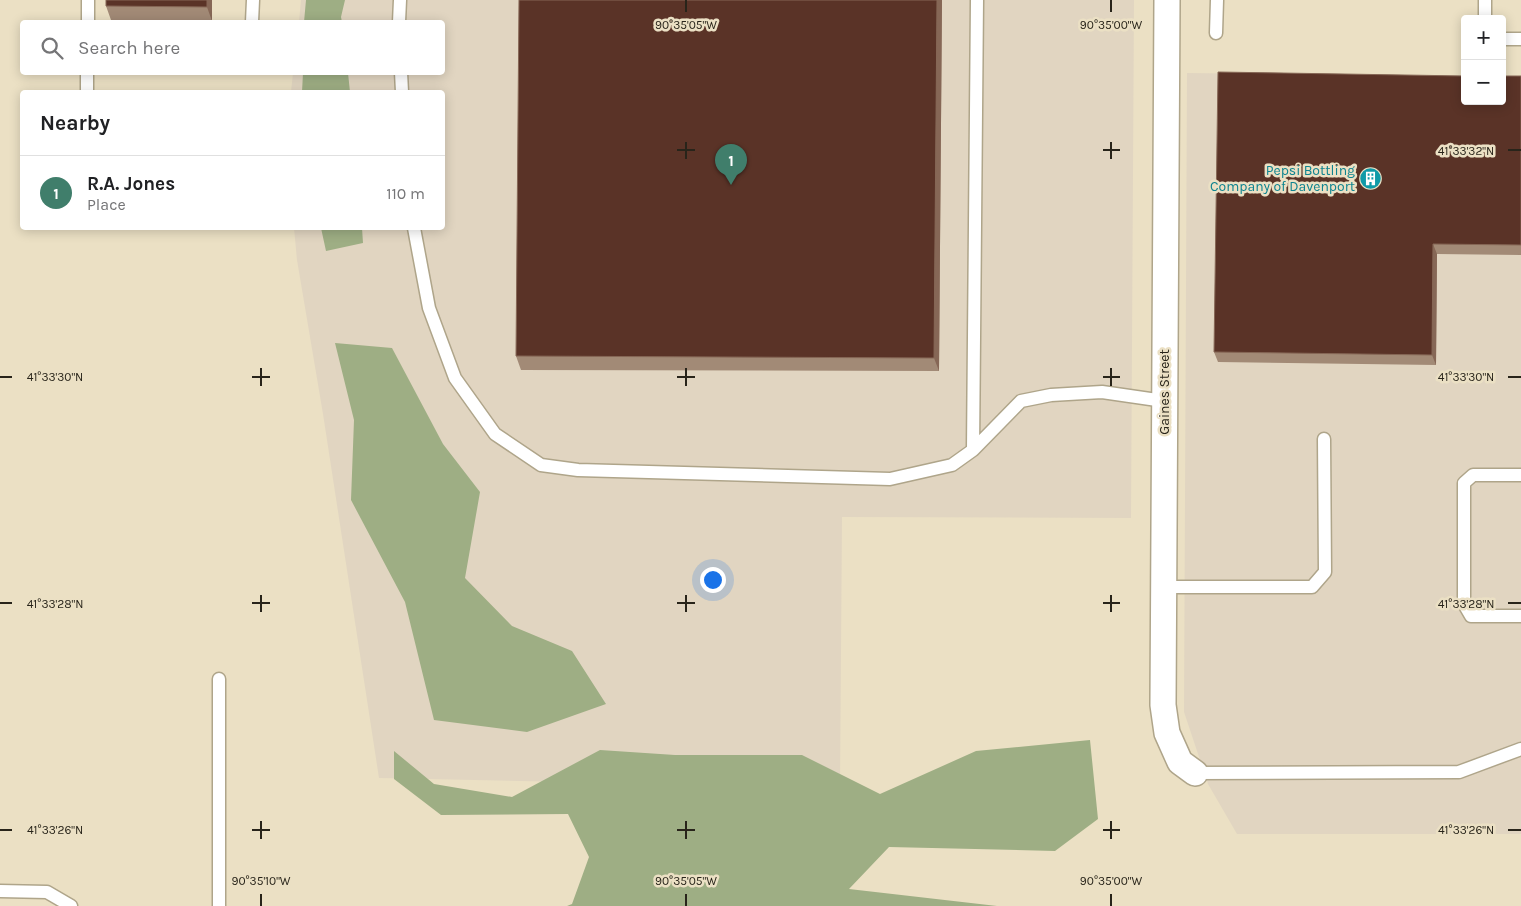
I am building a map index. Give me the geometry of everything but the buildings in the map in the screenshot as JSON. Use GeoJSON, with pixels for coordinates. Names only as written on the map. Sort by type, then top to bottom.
{"type":"FeatureCollection","features":[{"type":"Feature","properties":{"kind":"street","name":"Gaines Street"},"geometry":{"type":"LineString","coordinates":[[1167,0],[1163,705],[1167,733],[1180,762],[1195,773]]}},
{"type":"Feature","properties":{"kind":"lane"},"geometry":{"type":"LineString","coordinates":[[88,0],[88,20]]}},
{"type":"Feature","properties":{"kind":"lane"},"geometry":{"type":"LineString","coordinates":[[252,20],[253,0]]}},
{"type":"Feature","properties":{"kind":"lane"},"geometry":{"type":"LineString","coordinates":[[400,0],[400,20]]}},
{"type":"Feature","properties":{"kind":"lane"},"geometry":{"type":"LineString","coordinates":[[973,450],[976,0]]}},
{"type":"Feature","properties":{"kind":"lane"},"geometry":{"type":"LineString","coordinates":[[1216,33],[1217,0]]}},
{"type":"Feature","properties":{"kind":"lane"},"geometry":{"type":"LineString","coordinates":[[1485,0],[1485,15]]}},
{"type":"Feature","properties":{"kind":"lane"},"geometry":{"type":"LineString","coordinates":[[1506,39],[1521,39]]}},
{"type":"Feature","properties":{"kind":"lane"},"geometry":{"type":"LineString","coordinates":[[87,75],[87,90]]}},
{"type":"Feature","properties":{"kind":"lane"},"geometry":{"type":"LineString","coordinates":[[401,75],[402,90]]}},
{"type":"Feature","properties":{"kind":"lane"},"geometry":{"type":"LineString","coordinates":[[414,230],[429,308],[455,378],[495,434],[541,465],[578,470],[890,479],[952,465],[973,450],[1021,402],[1050,394],[1102,392],[1164,402]]}},
{"type":"Feature","properties":{"kind":"lane"},"geometry":{"type":"LineString","coordinates":[[1163,587],[1312,587],[1325,572],[1324,439]]}},
{"type":"Feature","properties":{"kind":"lane"},"geometry":{"type":"LineString","coordinates":[[1521,475],[1473,475],[1464,483],[1464,604],[1471,616],[1521,616]]}},
{"type":"Feature","properties":{"kind":"lane"},"geometry":{"type":"LineString","coordinates":[[219,679],[219,906]]}},
{"type":"Feature","properties":{"kind":"lane"},"geometry":{"type":"LineString","coordinates":[[1195,773],[1459,772],[1521,749]]}},
{"type":"Feature","properties":{"kind":"lane"},"geometry":{"type":"LineString","coordinates":[[0,892],[47,892],[71,906]]}},
{"type":"Feature","properties":{"kind":"shaded area"},"geometry":{"type":"Polygon","coordinates":[[[301,0],[1134,0],[1131,518],[842,517],[840,788],[379,778],[323,414],[297,260],[294,230],[445,230],[445,90],[291,90],[293,75],[445,75],[445,20],[299,20],[301,0]]]}},
{"type":"Feature","properties":{"kind":"shaded area"},"geometry":{"type":"Polygon","coordinates":[[[1187,73],[1461,76],[1461,105],[1506,105],[1506,76],[1521,76],[1521,834],[1237,834],[1208,784],[1184,712],[1187,73]]]}},
{"type":"Feature","properties":{"kind":"green space"},"geometry":{"type":"Polygon","coordinates":[[[306,0],[345,0],[342,20],[304,20],[306,0]]]}},
{"type":"Feature","properties":{"kind":"green space"},"geometry":{"type":"Polygon","coordinates":[[[303,75],[348,75],[350,90],[302,90],[303,75]]]}},
{"type":"Feature","properties":{"kind":"green space"},"geometry":{"type":"Polygon","coordinates":[[[321,230],[362,230],[363,243],[326,251],[321,230]]]}},
{"type":"Feature","properties":{"kind":"green space"},"geometry":{"type":"Polygon","coordinates":[[[335,343],[392,348],[443,444],[480,492],[465,578],[512,626],[572,651],[606,704],[527,732],[434,720],[405,602],[351,500],[354,420],[335,343]]]}},
{"type":"Feature","properties":{"kind":"green space"},"geometry":{"type":"Polygon","coordinates":[[[1090,740],[1098,819],[1055,851],[889,847],[849,889],[997,906],[567,906],[572,904],[589,857],[568,814],[441,815],[394,779],[394,751],[434,784],[512,797],[600,750],[675,755],[802,755],[880,794],[976,751],[1090,740]]]}},
{"type":"Feature","properties":{"kind":"place","name":"Pepsi Bottling Company of Davenport"},"geometry":{"type":"Point","coordinates":[1371,178]}},
{"type":"Feature","properties":{"kind":"place","name":"R.A. Jones"},"geometry":{"type":"Point","coordinates":[731,185]}}]}
